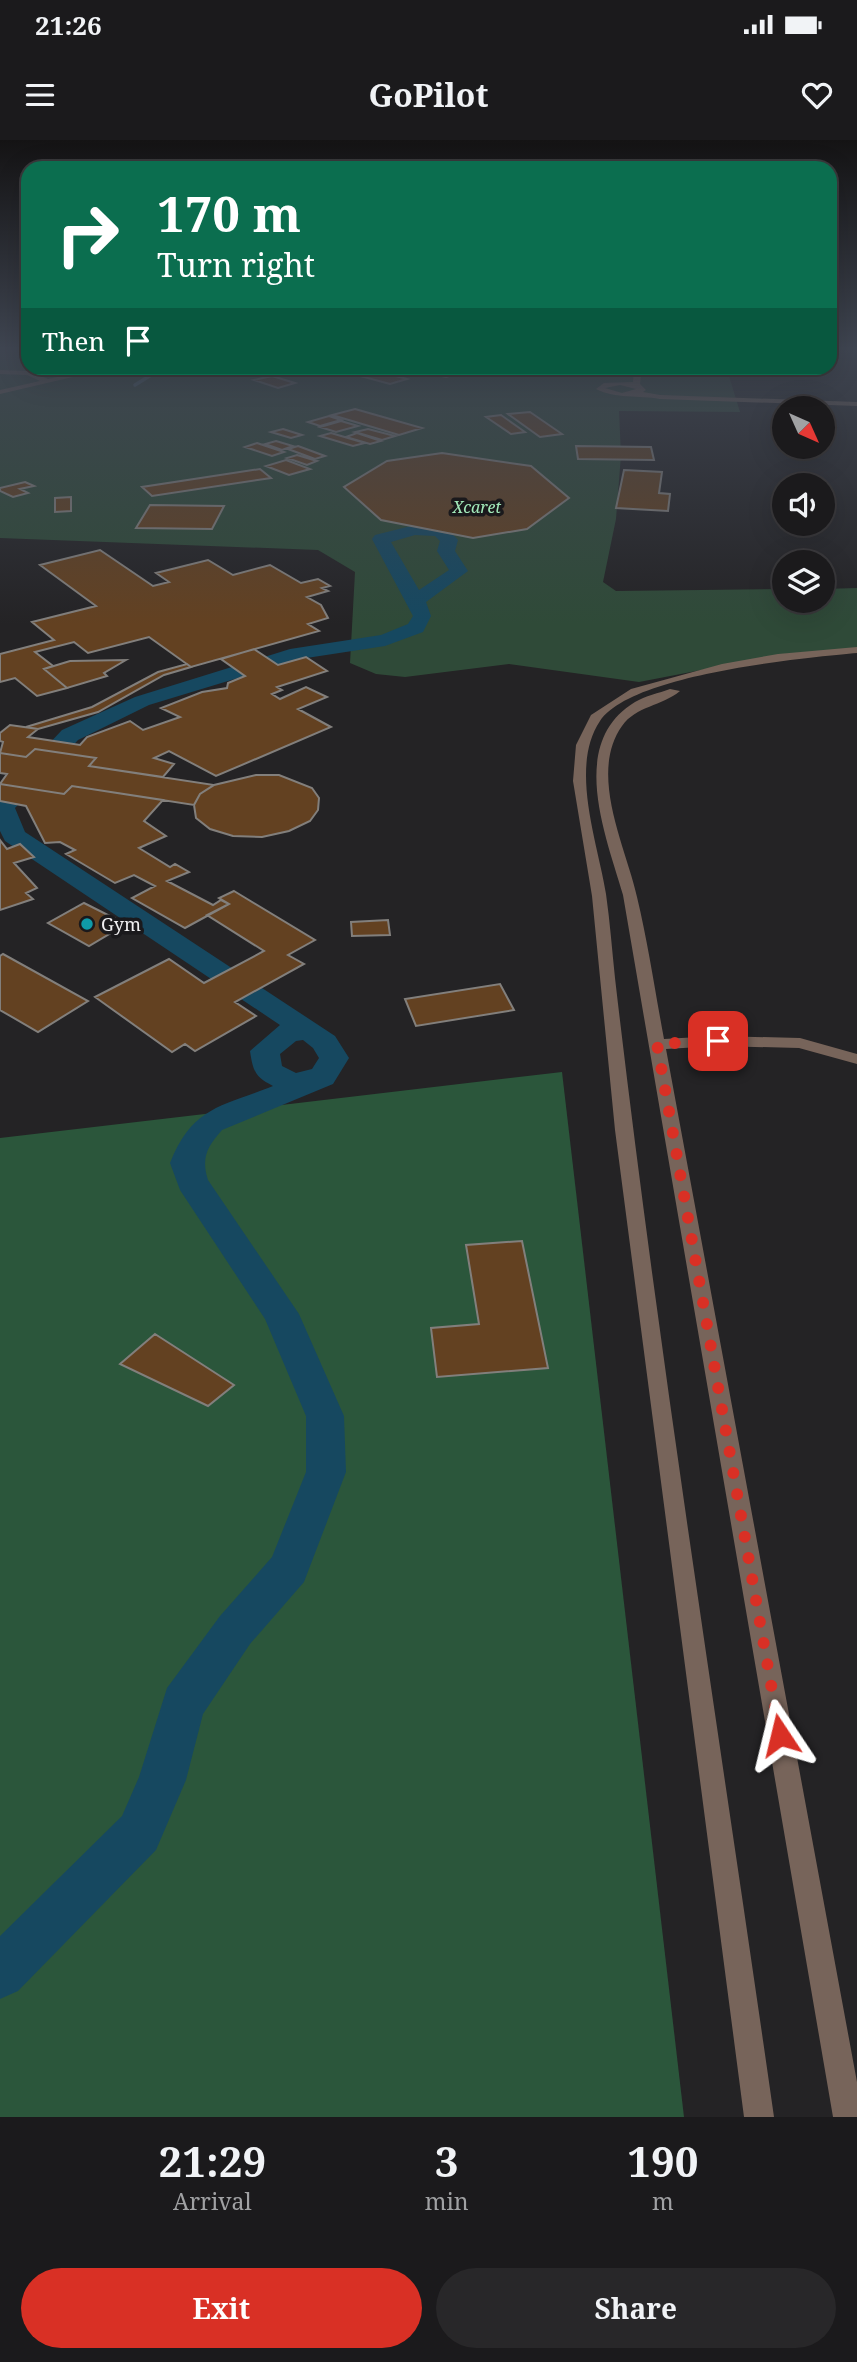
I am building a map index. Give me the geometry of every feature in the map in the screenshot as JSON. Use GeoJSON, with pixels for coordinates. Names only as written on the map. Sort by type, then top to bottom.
{"type":"FeatureCollection","features":[{"type":"Feature","properties":{"kind":"street"},"geometry":{"type":"LineString","coordinates":[[759,2117],[624,1130],[599,896],[579,781],[582,745],[597,715],[635,691],[722,667],[778,657],[857,650]]}},
{"type":"Feature","properties":{"kind":"street"},"geometry":{"type":"LineString","coordinates":[[848,2117],[630,895],[601,779],[605,743],[622,717],[660,694],[791,667],[857,662]]}},
{"type":"Feature","properties":{"kind":"street"},"geometry":{"type":"LineString","coordinates":[[657,1044],[718,1041],[800,1043],[857,1059]]}},
{"type":"Feature","properties":{"kind":"green space","name":"Xcaret"},"geometry":{"type":"Polygon","coordinates":[[[0,440],[620,440],[616,519],[603,582],[616,591],[772,589],[772,613],[835,613],[835,589],[857,588],[857,648],[785,654],[639,682],[509,664],[405,677],[376,674],[350,663],[355,572],[318,550],[0,538],[0,440]]]}},
{"type":"Feature","properties":{"kind":"green space"},"geometry":{"type":"Polygon","coordinates":[[[562,1072],[684,2117],[0,2117],[0,1138],[562,1072]]]}},
{"type":"Feature","properties":{"kind":"building"},"geometry":{"type":"Polygon","coordinates":[[[334,440],[365,443],[353,446],[334,440]]]}},
{"type":"Feature","properties":{"kind":"building"},"geometry":{"type":"Polygon","coordinates":[[[357,440],[381,441],[370,444],[357,440]]]}},
{"type":"Feature","properties":{"kind":"building"},"geometry":{"type":"Polygon","coordinates":[[[276,441],[293,446],[282,450],[265,444],[276,441]]]}},
{"type":"Feature","properties":{"kind":"building"},"geometry":{"type":"Polygon","coordinates":[[[257,443],[284,452],[272,456],[245,447],[257,443]]]}},
{"type":"Feature","properties":{"kind":"building"},"geometry":{"type":"Polygon","coordinates":[[[298,446],[325,456],[315,459],[288,449],[298,446]]]}},
{"type":"Feature","properties":{"kind":"building"},"geometry":{"type":"Polygon","coordinates":[[[576,446],[651,447],[654,460],[578,459],[576,446]]]}},
{"type":"Feature","properties":{"kind":"building"},"geometry":{"type":"Polygon","coordinates":[[[442,453],[531,466],[569,498],[527,529],[473,538],[381,520],[344,487],[387,461],[442,453]]]}},
{"type":"Feature","properties":{"kind":"building"},"geometry":{"type":"Polygon","coordinates":[[[297,455],[317,461],[307,465],[287,458],[297,455]]]}},
{"type":"Feature","properties":{"kind":"building"},"geometry":{"type":"Polygon","coordinates":[[[286,460],[310,469],[289,475],[266,466],[286,460]]]}},
{"type":"Feature","properties":{"kind":"building"},"geometry":{"type":"Polygon","coordinates":[[[260,469],[271,478],[152,496],[142,487],[260,469]]]}},
{"type":"Feature","properties":{"kind":"building"},"geometry":{"type":"Polygon","coordinates":[[[624,470],[662,472],[659,493],[670,494],[668,511],[616,508],[624,470]]]}},
{"type":"Feature","properties":{"kind":"building"},"geometry":{"type":"Polygon","coordinates":[[[25,482],[34,486],[20,489],[28,493],[13,497],[0,491],[0,488],[25,482]]]}},
{"type":"Feature","properties":{"kind":"building"},"geometry":{"type":"Polygon","coordinates":[[[71,497],[71,511],[55,512],[55,498],[71,497]]]}},
{"type":"Feature","properties":{"kind":"building"},"geometry":{"type":"Polygon","coordinates":[[[150,505],[224,506],[212,529],[136,528],[150,505]]]}},
{"type":"Feature","properties":{"kind":"building"},"geometry":{"type":"Polygon","coordinates":[[[100,550],[153,586],[169,582],[156,573],[208,560],[233,575],[270,565],[301,583],[318,579],[330,586],[322,588],[328,591],[307,597],[321,605],[328,618],[308,624],[319,631],[191,667],[149,637],[88,653],[74,642],[35,652],[53,666],[44,669],[67,688],[37,696],[15,678],[0,682],[0,654],[54,640],[32,622],[96,606],[40,565],[100,550]]]}},
{"type":"Feature","properties":{"kind":"building"},"geometry":{"type":"Polygon","coordinates":[[[254,649],[278,665],[306,657],[327,671],[277,687],[282,690],[272,694],[280,699],[306,687],[327,697],[298,709],[331,727],[216,776],[169,751],[154,758],[174,764],[163,777],[89,766],[96,758],[35,749],[26,757],[0,753],[3,742],[0,741],[0,733],[10,725],[38,729],[28,737],[80,745],[87,737],[130,721],[143,730],[180,717],[161,708],[202,692],[227,688],[228,683],[245,676],[221,659],[254,649]]]}},
{"type":"Feature","properties":{"kind":"building"},"geometry":{"type":"Polygon","coordinates":[[[126,660],[104,673],[107,676],[67,688],[44,669],[70,661],[126,660]]]}},
{"type":"Feature","properties":{"kind":"building"},"geometry":{"type":"Polygon","coordinates":[[[187,664],[191,667],[164,675],[98,712],[38,729],[26,727],[92,707],[158,672],[187,664]]]}},
{"type":"Feature","properties":{"kind":"building"},"geometry":{"type":"Polygon","coordinates":[[[35,749],[96,758],[89,766],[214,785],[200,794],[194,805],[72,786],[64,794],[0,784],[7,774],[0,773],[0,753],[26,757],[35,749]]]}},
{"type":"Feature","properties":{"kind":"building"},"geometry":{"type":"Polygon","coordinates":[[[256,775],[279,775],[312,788],[319,798],[318,810],[310,821],[289,831],[262,837],[233,836],[210,829],[196,818],[194,805],[200,794],[214,785],[256,775]]]}},
{"type":"Feature","properties":{"kind":"building"},"geometry":{"type":"Polygon","coordinates":[[[0,784],[64,794],[72,786],[163,800],[144,821],[166,836],[139,848],[170,867],[175,864],[189,872],[167,881],[213,905],[221,900],[229,904],[185,928],[132,898],[155,886],[134,875],[115,883],[66,854],[75,850],[60,842],[45,843],[26,806],[0,801],[0,784]]]}},
{"type":"Feature","properties":{"kind":"building"},"geometry":{"type":"Polygon","coordinates":[[[0,840],[7,849],[20,844],[34,857],[14,863],[37,888],[26,893],[33,899],[0,910],[0,840]]]}},
{"type":"Feature","properties":{"kind":"building"},"geometry":{"type":"Polygon","coordinates":[[[234,891],[315,940],[288,955],[304,964],[235,1002],[256,1016],[195,1051],[185,1044],[172,1052],[95,997],[169,959],[204,983],[264,951],[207,915],[229,904],[219,898],[234,891]]]}},
{"type":"Feature","properties":{"kind":"building","name":"Gym"},"geometry":{"type":"Polygon","coordinates":[[[84,903],[126,924],[89,946],[48,923],[84,903]]]}},
{"type":"Feature","properties":{"kind":"building"},"geometry":{"type":"Polygon","coordinates":[[[388,920],[390,935],[352,936],[351,922],[388,920]]]}},
{"type":"Feature","properties":{"kind":"building"},"geometry":{"type":"Polygon","coordinates":[[[3,954],[88,1001],[38,1032],[0,1010],[0,956],[3,954]]]}},
{"type":"Feature","properties":{"kind":"building"},"geometry":{"type":"Polygon","coordinates":[[[500,984],[514,1010],[416,1026],[405,999],[500,984]]]}},
{"type":"Feature","properties":{"kind":"building"},"geometry":{"type":"Polygon","coordinates":[[[522,1241],[548,1368],[437,1377],[431,1328],[479,1324],[466,1245],[522,1241]]]}},
{"type":"Feature","properties":{"kind":"building"},"geometry":{"type":"Polygon","coordinates":[[[155,1334],[234,1385],[208,1406],[120,1364],[155,1334]]]}},
{"type":"Feature","properties":{"kind":"waterway"},"geometry":{"type":"LineString","coordinates":[[415,530],[440,531],[449,540],[446,551],[459,571],[416,600],[381,539],[415,530]]}},
{"type":"Feature","properties":{"kind":"waterway"},"geometry":{"type":"LineString","coordinates":[[309,1031],[14,836],[3,807],[70,735],[142,701],[297,653],[385,640],[416,628],[422,616],[416,600]]}},
{"type":"Feature","properties":{"kind":"waterway"},"geometry":{"type":"LineString","coordinates":[[309,1031],[325,1042],[334,1058],[322,1077],[293,1083],[268,1071],[265,1051],[289,1032],[309,1031]]}},
{"type":"Feature","properties":{"kind":"waterway"},"geometry":{"type":"LineString","coordinates":[[0,1973],[139,1833],[162,1780],[183,1704],[235,1630],[289,1569],[326,1472],[325,1416],[281,1314],[192,1182],[186,1163],[195,1140],[211,1123],[310,1082]]}},
{"type":"Feature","properties":{"kind":"place","name":"Gym"},"geometry":{"type":"Point","coordinates":[87,924]}},
{"type":"Feature","properties":{"kind":"route"},"geometry":{"type":"LineString","coordinates":[[718,1041],[657,1044],[780,1735]]}}]}
